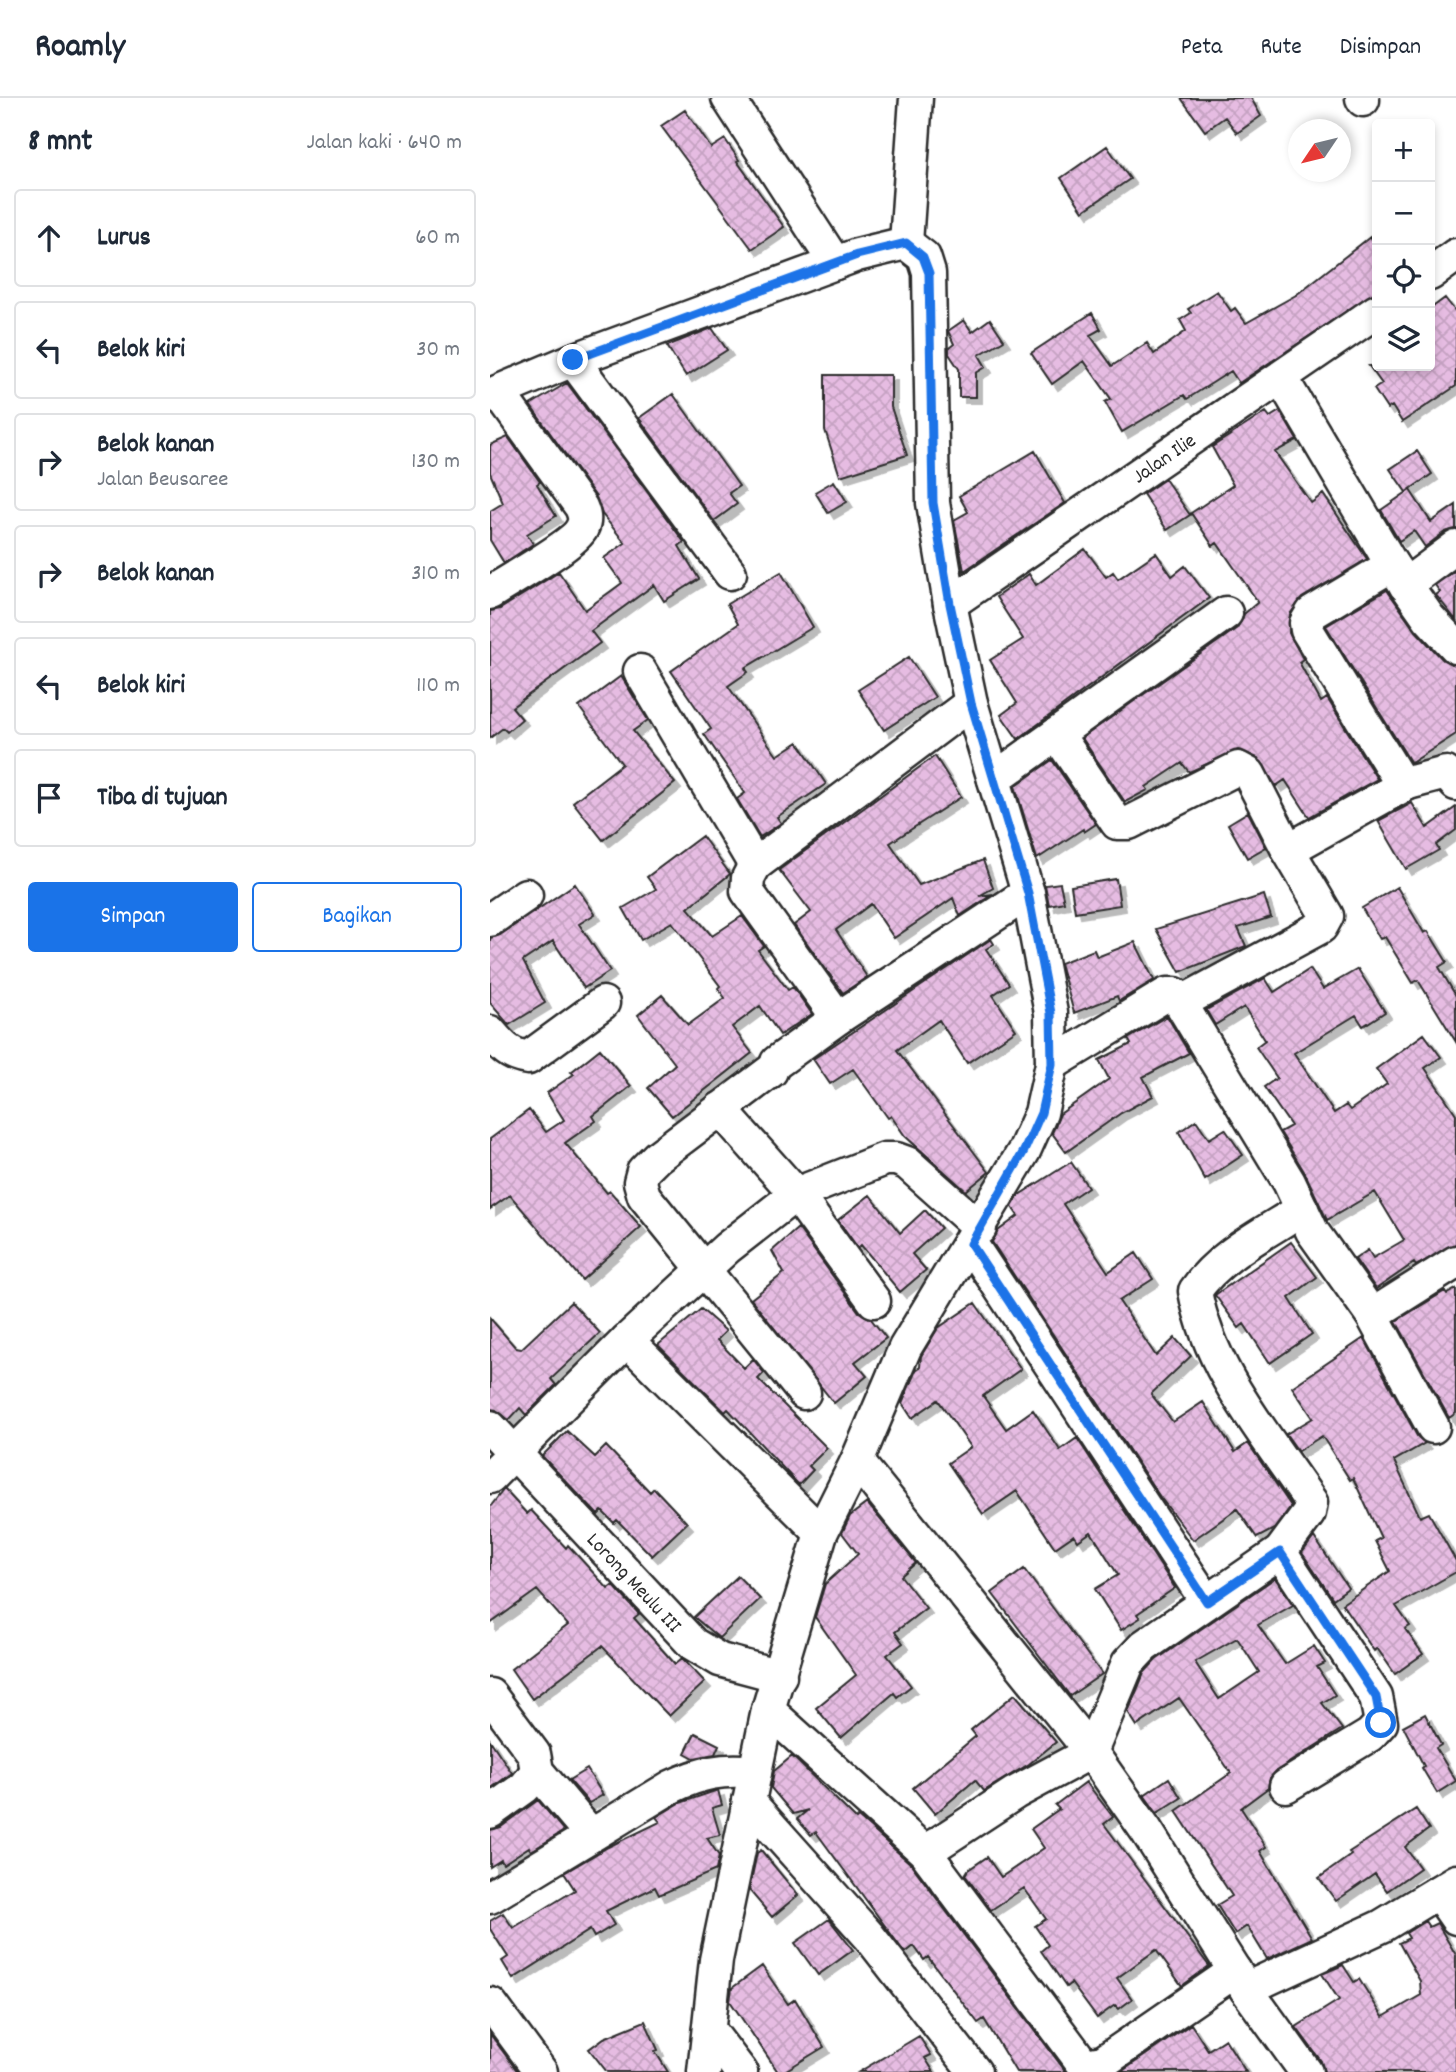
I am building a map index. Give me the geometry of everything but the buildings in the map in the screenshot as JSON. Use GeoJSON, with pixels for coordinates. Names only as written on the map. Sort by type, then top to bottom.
{"type":"FeatureCollection","features":[{"type":"Feature","properties":{"kind":"street"},"geometry":{"type":"LineString","coordinates":[[728,98],[835,263]]}},
{"type":"Feature","properties":{"kind":"street"},"geometry":{"type":"LineString","coordinates":[[906,243],[916,98]]}},
{"type":"Feature","properties":{"kind":"street"},"geometry":{"type":"LineString","coordinates":[[490,593],[570,541],[582,530],[585,518],[581,507],[494,393],[573,360],[835,263],[906,243]]}},
{"type":"Feature","properties":{"kind":"street"},"geometry":{"type":"LineString","coordinates":[[704,2072],[716,1960],[768,1710],[821,1533],[857,1461],[905,1348],[1024,1151],[1041,1113],[1052,1064],[1051,1013],[1028,893],[971,703],[950,604],[933,503],[929,273],[923,257],[906,243]]}},
{"type":"Feature","properties":{"kind":"street"},"geometry":{"type":"LineString","coordinates":[[1435,270],[1456,255]]}},
{"type":"Feature","properties":{"kind":"street","name":"Jalan Ilie"},"geometry":{"type":"LineString","coordinates":[[950,604],[1282,379],[1372,315]]}},
{"type":"Feature","properties":{"kind":"street"},"geometry":{"type":"LineString","coordinates":[[573,360],[730,573]]}},
{"type":"Feature","properties":{"kind":"street"},"geometry":{"type":"LineString","coordinates":[[1282,379],[1399,575],[1429,618],[1456,647]]}},
{"type":"Feature","properties":{"kind":"street"},"geometry":{"type":"LineString","coordinates":[[1408,783],[1397,776],[1318,652],[1306,623],[1312,613],[1327,602],[1399,575],[1456,547]]}},
{"type":"Feature","properties":{"kind":"street"},"geometry":{"type":"LineString","coordinates":[[994,779],[1226,613]]}},
{"type":"Feature","properties":{"kind":"street"},"geometry":{"type":"LineString","coordinates":[[640,671],[755,865]]}},
{"type":"Feature","properties":{"kind":"street"},"geometry":{"type":"LineString","coordinates":[[838,1018],[747,891],[748,878],[755,865],[971,703]]}},
{"type":"Feature","properties":{"kind":"street"},"geometry":{"type":"LineString","coordinates":[[1057,734],[1117,822],[1129,823],[1238,768],[1249,774],[1288,850],[1327,916],[1321,927],[1182,1002]]}},
{"type":"Feature","properties":{"kind":"street"},"geometry":{"type":"LineString","coordinates":[[1288,850],[1408,783],[1446,773],[1456,784]]}},
{"type":"Feature","properties":{"kind":"street"},"geometry":{"type":"LineString","coordinates":[[804,1393],[644,1196],[640,1182],[643,1171],[657,1157],[838,1018],[1028,893]]}},
{"type":"Feature","properties":{"kind":"street"},"geometry":{"type":"LineString","coordinates":[[490,920],[526,895]]}},
{"type":"Feature","properties":{"kind":"street"},"geometry":{"type":"LineString","coordinates":[[1052,1064],[1167,995],[1175,994],[1303,1209],[1326,1253],[1372,1315],[1433,1427]]}},
{"type":"Feature","properties":{"kind":"street"},"geometry":{"type":"LineString","coordinates":[[490,1032],[514,1056],[528,1058],[603,1003]]}},
{"type":"Feature","properties":{"kind":"street"},"geometry":{"type":"LineString","coordinates":[[720,1109],[796,1194],[874,1301]]}},
{"type":"Feature","properties":{"kind":"street"},"geometry":{"type":"LineString","coordinates":[[490,1477],[627,1340],[705,1268],[796,1194],[885,1159],[896,1158],[908,1163],[975,1236],[1207,1602]]}},
{"type":"Feature","properties":{"kind":"street"},"geometry":{"type":"LineString","coordinates":[[925,1852],[1015,1793],[1091,1752],[1128,1663],[1144,1646],[1280,1552],[1309,1513],[1311,1502],[1224,1373],[1201,1321],[1195,1290],[1203,1278],[1228,1258],[1303,1209]]}},
{"type":"Feature","properties":{"kind":"street"},"geometry":{"type":"LineString","coordinates":[[1372,1315],[1456,1262]]}},
{"type":"Feature","properties":{"kind":"street"},"geometry":{"type":"LineString","coordinates":[[627,1340],[821,1533]]}},
{"type":"Feature","properties":{"kind":"street","name":"Lorong Meulu III"},"geometry":{"type":"LineString","coordinates":[[490,1427],[693,1644],[720,1660],[780,1676]]}},
{"type":"Feature","properties":{"kind":"street"},"geometry":{"type":"LineString","coordinates":[[857,1461],[1091,1752],[1146,1830],[1240,1980],[1306,2072]]}},
{"type":"Feature","properties":{"kind":"street"},"geometry":{"type":"LineString","coordinates":[[1280,1552],[1376,1697],[1381,1712],[1381,1723],[1370,1735],[1286,1786]]}},
{"type":"Feature","properties":{"kind":"street"},"geometry":{"type":"LineString","coordinates":[[490,1695],[534,1754],[537,1772],[587,1830],[593,1832]]}},
{"type":"Feature","properties":{"kind":"street"},"geometry":{"type":"LineString","coordinates":[[768,1710],[925,1852],[1084,2065],[1102,2062],[1240,1980],[1382,1926],[1447,1887],[1456,1918]]}},
{"type":"Feature","properties":{"kind":"street"},"geometry":{"type":"LineString","coordinates":[[490,1897],[593,1832],[698,1774],[727,1768],[752,1787],[975,2072]]}},
{"type":"Feature","properties":{"kind":"street"},"geometry":{"type":"LineString","coordinates":[[490,1812],[525,1787],[537,1772]]}},
{"type":"Feature","properties":{"kind":"street"},"geometry":{"type":"LineString","coordinates":[[490,2000],[541,2072]]}},
{"type":"Feature","properties":{"kind":"street"},"geometry":{"type":"LineString","coordinates":[[709,2030],[741,2072]]}},
{"type":"Feature","properties":{"kind":"route"},"geometry":{"type":"LineString","coordinates":[[573,360],[857,255],[906,243],[920,253],[926,262],[929,273],[933,503],[950,604],[971,703],[1028,893],[1051,1013],[1052,1064],[1041,1113],[1024,1151],[971,1244],[1207,1602],[1280,1552],[1376,1697],[1381,1723]]}}]}
